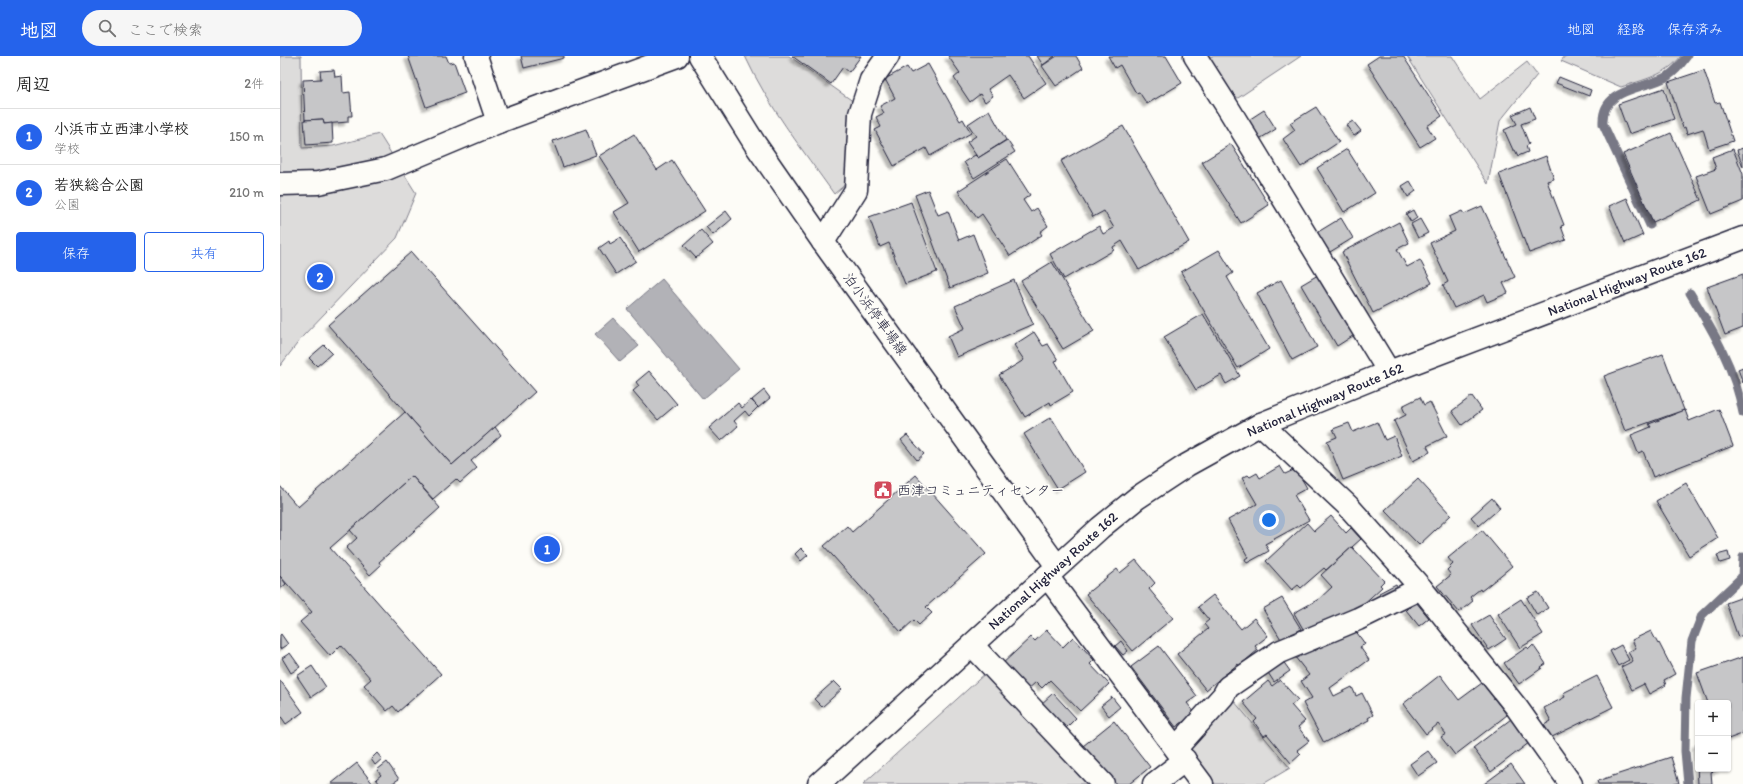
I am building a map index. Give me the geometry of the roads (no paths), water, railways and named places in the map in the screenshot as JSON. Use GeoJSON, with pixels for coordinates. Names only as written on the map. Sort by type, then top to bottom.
{"type":"FeatureCollection","features":[{"type":"Feature","properties":{"kind":"main road"},"geometry":{"type":"LineString","coordinates":[[476,56],[498,122]]}},
{"type":"Feature","properties":{"kind":"main road"},"geometry":{"type":"LineString","coordinates":[[280,184],[318,183],[386,169],[498,122],[677,56]]}},
{"type":"Feature","properties":{"kind":"main road","name":"泊小浜停車場線"},"geometry":{"type":"LineString","coordinates":[[700,56],[755,144],[1202,784]]}},
{"type":"Feature","properties":{"kind":"main road"},"geometry":{"type":"LineString","coordinates":[[823,242],[856,190],[860,114],[871,80],[888,56]]}},
{"type":"Feature","properties":{"kind":"main road"},"geometry":{"type":"LineString","coordinates":[[1194,56],[1230,111],[1389,372]]}},
{"type":"Feature","properties":{"kind":"main road","name":"National Highway Route 162"},"geometry":{"type":"LineString","coordinates":[[819,784],[1100,528],[1137,498],[1187,465],[1261,424],[1389,372],[1743,238]]}},
{"type":"Feature","properties":{"kind":"main road"},"geometry":{"type":"LineString","coordinates":[[1261,424],[1348,506],[1422,588],[1517,708],[1571,784]]}},
{"type":"Feature","properties":{"kind":"main road"},"geometry":{"type":"LineString","coordinates":[[1154,784],[1180,754],[1228,687],[1279,652],[1358,619],[1422,588]]}},
{"type":"Feature","properties":{"kind":"main road"},"geometry":{"type":"LineString","coordinates":[[972,645],[1103,784]]}},
{"type":"Feature","properties":{"kind":"waterway"},"geometry":{"type":"LineString","coordinates":[[1650,225],[1603,124],[1604,112],[1609,103],[1616,96],[1668,76],[1687,56]]}},
{"type":"Feature","properties":{"kind":"waterway"},"geometry":{"type":"LineString","coordinates":[[1690,293],[1707,321],[1729,365],[1735,381],[1743,413]]}},
{"type":"Feature","properties":{"kind":"waterway"},"geometry":{"type":"LineString","coordinates":[[1688,784],[1685,751],[1686,698],[1692,641],[1702,615],[1742,577],[1743,557]]}},
{"type":"Feature","properties":{"kind":"place","name":"若狭総合公園"},"geometry":{"type":"Point","coordinates":[320,277]}},
{"type":"Feature","properties":{"kind":"place","name":"西津コミュニティセンター"},"geometry":{"type":"Point","coordinates":[883,490]}},
{"type":"Feature","properties":{"kind":"place","name":"小浜市立西津小学校"},"geometry":{"type":"Point","coordinates":[547,549]}}]}
